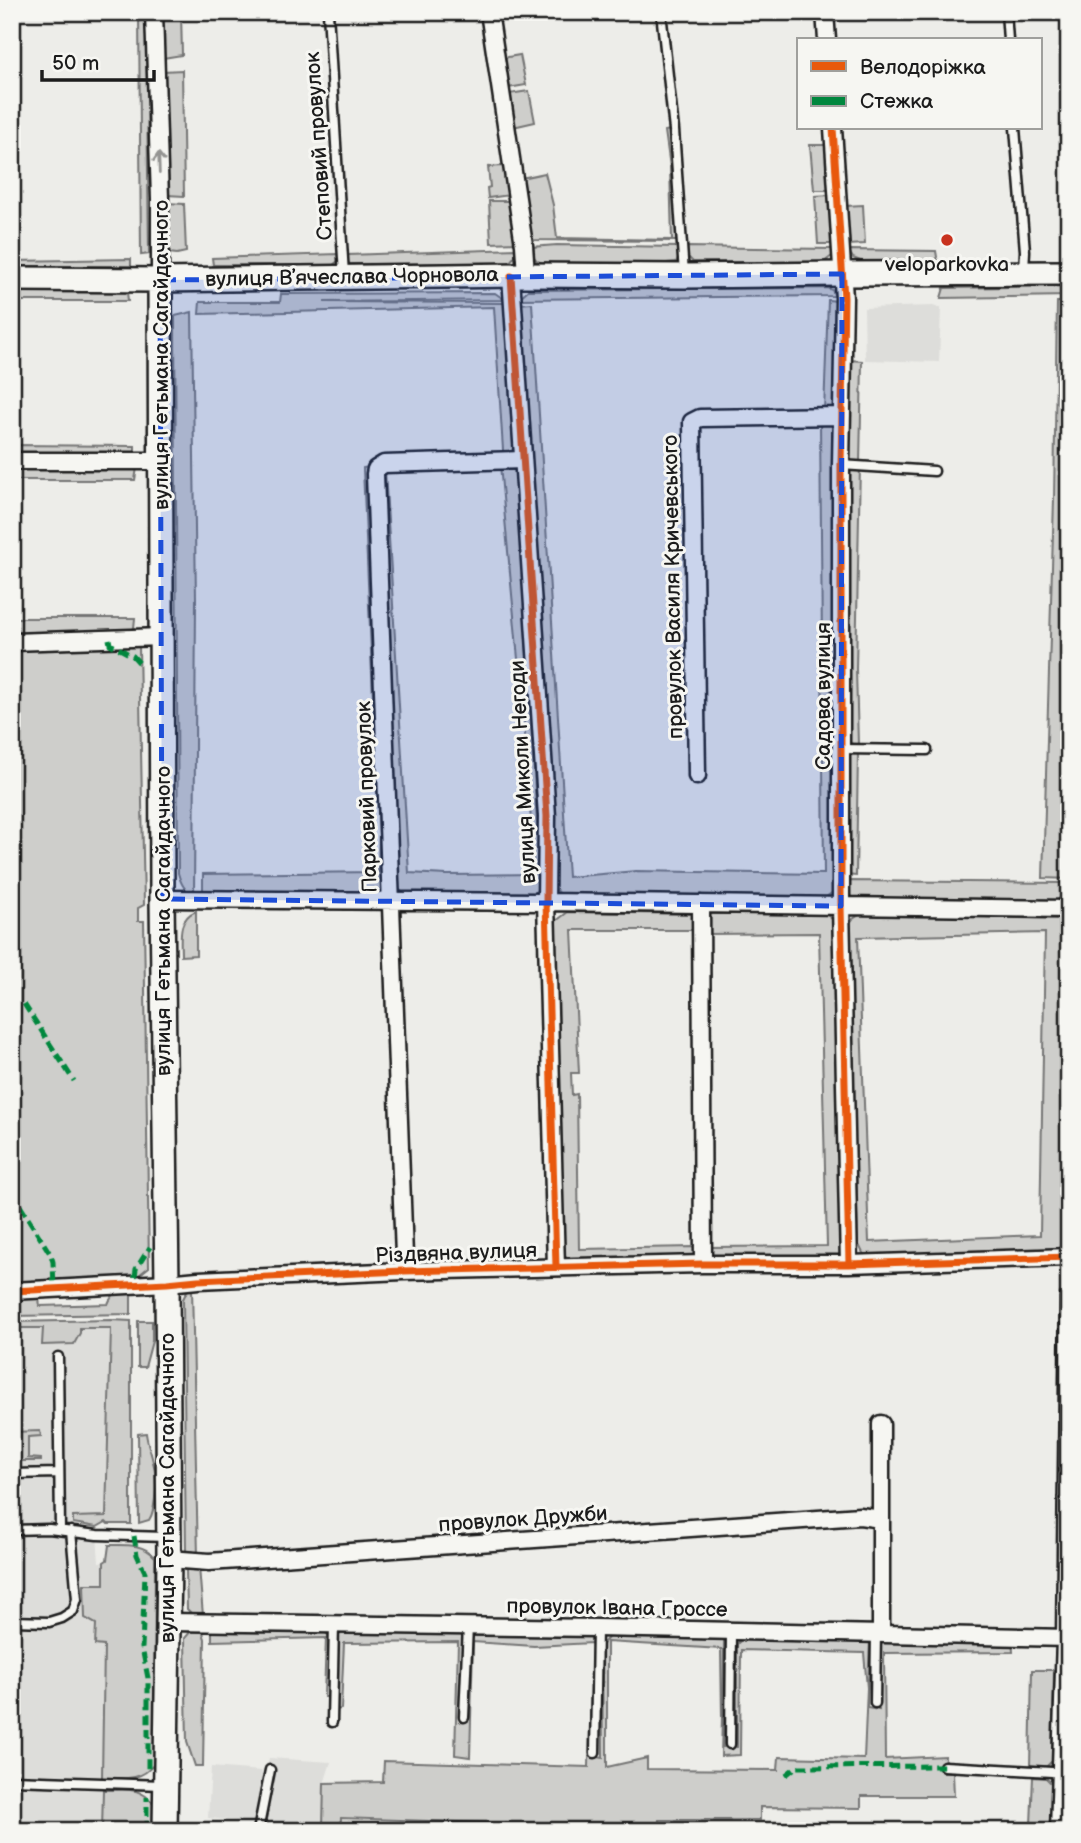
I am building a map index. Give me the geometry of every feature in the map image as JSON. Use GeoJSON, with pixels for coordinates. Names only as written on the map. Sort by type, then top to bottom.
{"type":"FeatureCollection","features":[{"type":"Feature","properties":{"kind":"main road","name":"вулиця Вʼячеслава Чорновола"},"geometry":{"type":"LineString","coordinates":[[12,279],[1069,273]]}},
{"type":"Feature","properties":{"kind":"main road","name":"вулиця Гетьмана Сагайдачного"},"geometry":{"type":"LineString","coordinates":[[160,280],[162,899],[169,1548],[165,1831]]}},
{"type":"Feature","properties":{"kind":"street","name":"вулиця Гетьмана Сагайдачного"},"geometry":{"type":"LineString","coordinates":[[154,12],[160,280]]}},
{"type":"Feature","properties":{"kind":"street","name":"вулиця Миколи Негоди"},"geometry":{"type":"LineString","coordinates":[[489,12],[524,244],[519,276],[522,460],[547,817],[546,902],[556,1267]]}},
{"type":"Feature","properties":{"kind":"street"},"geometry":{"type":"LineString","coordinates":[[825,12],[827,38]]}},
{"type":"Feature","properties":{"kind":"street","name":"Садова вулиця"},"geometry":{"type":"LineString","coordinates":[[832,130],[844,298],[840,749],[849,1264]]}},
{"type":"Feature","properties":{"kind":"street","name":"провулок Василя Кричевського"},"geometry":{"type":"LineString","coordinates":[[697,776],[692,422],[700,418],[842,416]]}},
{"type":"Feature","properties":{"kind":"street","name":"Парковий провулок"},"geometry":{"type":"LineString","coordinates":[[403,1271],[376,469],[384,464],[522,460]]}},
{"type":"Feature","properties":{"kind":"street"},"geometry":{"type":"LineString","coordinates":[[12,461],[161,461]]}},
{"type":"Feature","properties":{"kind":"street"},"geometry":{"type":"LineString","coordinates":[[12,642],[162,637]]}},
{"type":"Feature","properties":{"kind":"street"},"geometry":{"type":"LineString","coordinates":[[162,899],[1069,909]]}},
{"type":"Feature","properties":{"kind":"street"},"geometry":{"type":"LineString","coordinates":[[701,904],[703,1264]]}},
{"type":"Feature","properties":{"kind":"street","name":"Різдвяна вулиця"},"geometry":{"type":"LineString","coordinates":[[12,1291],[403,1271],[703,1264],[849,1264],[1069,1257]]}},
{"type":"Feature","properties":{"kind":"street"},"geometry":{"type":"LineString","coordinates":[[1059,1831],[1064,1772],[1067,1638],[1069,1297]]}},
{"type":"Feature","properties":{"kind":"street"},"geometry":{"type":"LineString","coordinates":[[878,1633],[881,1424]]}},
{"type":"Feature","properties":{"kind":"street","name":"провулок Дружби"},"geometry":{"type":"LineString","coordinates":[[169,1548],[194,1562],[222,1561],[859,1516],[881,1519]]}},
{"type":"Feature","properties":{"kind":"street","name":"провулок Івана Гроссе"},"geometry":{"type":"LineString","coordinates":[[168,1622],[1067,1638]]}},
{"type":"Feature","properties":{"kind":"lane","name":"Степовий провулок"},"geometry":{"type":"LineString","coordinates":[[328,12],[344,277]]}},
{"type":"Feature","properties":{"kind":"lane"},"geometry":{"type":"LineString","coordinates":[[661,12],[674,130],[684,276]]}},
{"type":"Feature","properties":{"kind":"lane"},"geometry":{"type":"LineString","coordinates":[[1006,12],[1009,38]]}},
{"type":"Feature","properties":{"kind":"lane"},"geometry":{"type":"LineString","coordinates":[[1015,130],[1025,251],[1024,272]]}},
{"type":"Feature","properties":{"kind":"lane"},"geometry":{"type":"LineString","coordinates":[[841,465],[934,471]]}},
{"type":"Feature","properties":{"kind":"lane"},"geometry":{"type":"LineString","coordinates":[[840,749],[927,750]]}},
{"type":"Feature","properties":{"kind":"lane"},"geometry":{"type":"LineString","coordinates":[[58,1357],[60,1530]]}},
{"type":"Feature","properties":{"kind":"lane"},"geometry":{"type":"LineString","coordinates":[[12,1474],[59,1473]]}},
{"type":"Feature","properties":{"kind":"lane"},"geometry":{"type":"LineString","coordinates":[[12,1530],[71,1531],[169,1548]]}},
{"type":"Feature","properties":{"kind":"lane"},"geometry":{"type":"LineString","coordinates":[[12,1621],[49,1622],[73,1611],[77,1599],[71,1531]]}},
{"type":"Feature","properties":{"kind":"lane"},"geometry":{"type":"LineString","coordinates":[[332,1722],[334,1624]]}},
{"type":"Feature","properties":{"kind":"lane"},"geometry":{"type":"LineString","coordinates":[[464,1717],[468,1626]]}},
{"type":"Feature","properties":{"kind":"lane"},"geometry":{"type":"LineString","coordinates":[[595,1753],[597,1628]]}},
{"type":"Feature","properties":{"kind":"lane"},"geometry":{"type":"LineString","coordinates":[[730,1744],[731,1631]]}},
{"type":"Feature","properties":{"kind":"lane"},"geometry":{"type":"LineString","coordinates":[[875,1703],[878,1633]]}},
{"type":"Feature","properties":{"kind":"lane"},"geometry":{"type":"LineString","coordinates":[[944,1766],[1064,1772]]}},
{"type":"Feature","properties":{"kind":"lane"},"geometry":{"type":"LineString","coordinates":[[258,1831],[271,1770]]}},
{"type":"Feature","properties":{"kind":"lane"},"geometry":{"type":"LineString","coordinates":[[12,1780],[166,1785]]}},
{"type":"Feature","properties":{"kind":"highlighted area"},"geometry":{"type":"Polygon","coordinates":[[[842,274],[841,906],[162,899],[160,280],[842,274]]]}},
{"type":"Feature","properties":{"kind":"shaded area"},"geometry":{"type":"Polygon","coordinates":[[[139,12],[146,12],[149,254],[141,255],[139,12]]]}},
{"type":"Feature","properties":{"kind":"shaded area"},"geometry":{"type":"Polygon","coordinates":[[[162,12],[181,12],[182,55],[163,58],[162,12]]]}},
{"type":"Feature","properties":{"kind":"shaded area"},"geometry":{"type":"Polygon","coordinates":[[[520,55],[526,85],[508,88],[503,60],[520,55]]]}},
{"type":"Feature","properties":{"kind":"shaded area"},"geometry":{"type":"Polygon","coordinates":[[[182,70],[184,196],[167,195],[163,71],[182,70]]]}},
{"type":"Feature","properties":{"kind":"shaded area"},"geometry":{"type":"Polygon","coordinates":[[[529,91],[535,122],[513,127],[509,94],[529,91]]]}},
{"type":"Feature","properties":{"kind":"shaded area"},"geometry":{"type":"Polygon","coordinates":[[[670,130],[678,241],[530,240],[521,178],[545,173],[557,238],[672,240],[670,167],[665,131],[670,130]]]}},
{"type":"Feature","properties":{"kind":"shaded area"},"geometry":{"type":"Polygon","coordinates":[[[810,145],[827,145],[830,190],[814,190],[810,145]]]}},
{"type":"Feature","properties":{"kind":"shaded area"},"geometry":{"type":"Polygon","coordinates":[[[488,167],[506,168],[510,195],[488,198],[488,167]]]}},
{"type":"Feature","properties":{"kind":"shaded area"},"geometry":{"type":"Polygon","coordinates":[[[830,195],[833,244],[818,244],[815,196],[830,195]]]}},
{"type":"Feature","properties":{"kind":"shaded area"},"geometry":{"type":"Polygon","coordinates":[[[489,201],[511,201],[516,242],[491,243],[489,201]]]}},
{"type":"Feature","properties":{"kind":"shaded area"},"geometry":{"type":"Polygon","coordinates":[[[167,203],[184,204],[186,252],[169,253],[167,203]]]}},
{"type":"Feature","properties":{"kind":"shaded area"},"geometry":{"type":"Polygon","coordinates":[[[863,205],[865,244],[848,245],[845,206],[863,205]]]}},
{"type":"Feature","properties":{"kind":"shaded area"},"geometry":{"type":"Polygon","coordinates":[[[531,247],[678,247],[678,259],[676,262],[666,263],[542,263],[533,255],[531,247]]]}},
{"type":"Feature","properties":{"kind":"shaded area"},"geometry":{"type":"Polygon","coordinates":[[[687,247],[834,249],[832,256],[824,262],[693,262],[688,257],[687,247]]]}},
{"type":"Feature","properties":{"kind":"shaded area"},"geometry":{"type":"Polygon","coordinates":[[[516,249],[515,256],[509,263],[348,263],[348,255],[516,249]]]}},
{"type":"Feature","properties":{"kind":"shaded area"},"geometry":{"type":"Polygon","coordinates":[[[848,250],[936,251],[937,257],[934,261],[863,262],[853,258],[848,250]]]}},
{"type":"Feature","properties":{"kind":"shaded area"},"geometry":{"type":"Polygon","coordinates":[[[338,254],[338,261],[333,265],[213,265],[212,258],[338,254]]]}},
{"type":"Feature","properties":{"kind":"shaded area"},"geometry":{"type":"Polygon","coordinates":[[[131,259],[131,266],[12,266],[12,261],[131,259]]]}},
{"type":"Feature","properties":{"kind":"shaded area"},"geometry":{"type":"Polygon","coordinates":[[[1069,286],[1069,296],[941,298],[944,288],[1069,286]]]}},
{"type":"Feature","properties":{"kind":"shaded area"},"geometry":{"type":"Polygon","coordinates":[[[528,290],[832,290],[835,296],[518,299],[528,290]]]}},
{"type":"Feature","properties":{"kind":"shaded area"},"geometry":{"type":"Polygon","coordinates":[[[12,291],[127,292],[128,301],[12,301],[12,291]]]}},
{"type":"Feature","properties":{"kind":"shaded area"},"geometry":{"type":"Polygon","coordinates":[[[495,293],[505,300],[324,302],[505,303],[514,445],[511,454],[495,457],[503,450],[494,307],[199,314],[200,302],[280,302],[281,294],[495,293]]]}},
{"type":"Feature","properties":{"kind":"shaded area"},"geometry":{"type":"Polygon","coordinates":[[[828,300],[837,301],[835,407],[831,412],[824,412],[828,300]]]}},
{"type":"Feature","properties":{"kind":"shaded area"},"geometry":{"type":"Polygon","coordinates":[[[1057,302],[1069,302],[1069,879],[1043,878],[1057,302]]]}},
{"type":"Feature","properties":{"kind":"shaded area"},"geometry":{"type":"Polygon","coordinates":[[[532,303],[568,877],[636,871],[824,874],[820,420],[830,423],[834,428],[835,879],[833,892],[823,899],[561,895],[554,887],[518,304],[532,303]]]}},
{"type":"Feature","properties":{"kind":"shaded area"},"geometry":{"type":"Polygon","coordinates":[[[864,308],[941,308],[939,362],[865,360],[864,308]]]}},
{"type":"Feature","properties":{"kind":"shaded area"},"geometry":{"type":"Polygon","coordinates":[[[192,312],[196,600],[194,895],[183,886],[178,873],[175,316],[192,312]]]}},
{"type":"Feature","properties":{"kind":"shaded area"},"geometry":{"type":"Polygon","coordinates":[[[849,360],[862,361],[856,669],[858,745],[845,742],[849,360]]]}},
{"type":"Feature","properties":{"kind":"shaded area"},"geometry":{"type":"Polygon","coordinates":[[[12,445],[135,446],[135,455],[12,457],[12,445]]]}},
{"type":"Feature","properties":{"kind":"shaded area"},"geometry":{"type":"Polygon","coordinates":[[[500,465],[516,467],[540,874],[538,888],[535,893],[404,894],[398,888],[395,849],[381,472],[385,471],[409,873],[534,874],[527,756],[500,465]]]}},
{"type":"Feature","properties":{"kind":"shaded area"},"geometry":{"type":"Polygon","coordinates":[[[12,467],[137,468],[135,480],[12,480],[12,467]]]}},
{"type":"Feature","properties":{"kind":"shaded area"},"geometry":{"type":"Polygon","coordinates":[[[369,467],[385,893],[203,893],[203,874],[378,872],[379,835],[363,468],[369,467]]]}},
{"type":"Feature","properties":{"kind":"shaded area"},"geometry":{"type":"Polygon","coordinates":[[[12,618],[135,618],[134,628],[130,632],[12,636],[12,618]]]}},
{"type":"Feature","properties":{"kind":"shaded area"},"geometry":{"type":"Polygon","coordinates":[[[132,644],[139,647],[144,905],[138,908],[138,921],[144,921],[149,1267],[133,1277],[12,1282],[12,647],[132,644]]]}},
{"type":"Feature","properties":{"kind":"shaded area"},"geometry":{"type":"Polygon","coordinates":[[[858,753],[856,876],[846,875],[844,754],[858,753]]]}},
{"type":"Feature","properties":{"kind":"shaded area"},"geometry":{"type":"Polygon","coordinates":[[[846,881],[1069,883],[1065,894],[1055,901],[855,899],[849,895],[846,881]]]}},
{"type":"Feature","properties":{"kind":"shaded area"},"geometry":{"type":"Polygon","coordinates":[[[196,911],[196,955],[181,956],[183,924],[190,914],[196,911]]]}},
{"type":"Feature","properties":{"kind":"shaded area"},"geometry":{"type":"Polygon","coordinates":[[[568,912],[695,914],[695,930],[572,930],[579,1073],[571,1073],[572,1095],[577,1094],[579,1249],[695,1247],[699,1257],[571,1263],[561,1250],[553,931],[556,921],[568,912]]]}},
{"type":"Feature","properties":{"kind":"shaded area"},"geometry":{"type":"Polygon","coordinates":[[[705,914],[826,914],[835,925],[841,1250],[839,1256],[833,1259],[711,1259],[709,1247],[827,1246],[819,933],[706,934],[705,914]]]}},
{"type":"Feature","properties":{"kind":"shaded area"},"geometry":{"type":"Polygon","coordinates":[[[861,914],[1063,919],[1068,925],[1069,1016],[1063,1243],[1059,1248],[1051,1251],[869,1258],[863,1253],[858,1243],[849,924],[861,914]],[[1045,933],[858,937],[869,1242],[1040,1235],[1045,933]]]}},
{"type":"Feature","properties":{"kind":"shaded area"},"geometry":{"type":"Polygon","coordinates":[[[192,1287],[198,1557],[186,1552],[183,1299],[192,1287]]]}},
{"type":"Feature","properties":{"kind":"shaded area"},"geometry":{"type":"Polygon","coordinates":[[[131,1290],[131,1314],[12,1316],[12,1297],[35,1295],[40,1306],[108,1304],[116,1293],[131,1290]]]}},
{"type":"Feature","properties":{"kind":"shaded area"},"geometry":{"type":"Polygon","coordinates":[[[111,1320],[106,1522],[98,1527],[97,1535],[99,1562],[104,1562],[102,1831],[12,1831],[12,1322],[111,1320]]]}},
{"type":"Feature","properties":{"kind":"shaded area"},"geometry":{"type":"Polygon","coordinates":[[[131,1321],[131,1524],[106,1522],[97,1527],[73,1523],[73,1517],[106,1516],[111,1328],[80,1328],[74,1344],[42,1345],[43,1328],[12,1328],[12,1322],[131,1321]]]}},
{"type":"Feature","properties":{"kind":"shaded area"},"geometry":{"type":"Polygon","coordinates":[[[138,1321],[152,1321],[152,1341],[145,1367],[138,1367],[138,1321]]]}},
{"type":"Feature","properties":{"kind":"shaded area"},"geometry":{"type":"Polygon","coordinates":[[[40,1431],[41,1436],[28,1437],[28,1458],[41,1461],[12,1461],[12,1432],[40,1431]]]}},
{"type":"Feature","properties":{"kind":"shaded area"},"geometry":{"type":"Polygon","coordinates":[[[146,1433],[156,1483],[152,1515],[149,1520],[139,1523],[138,1434],[146,1433]]]}},
{"type":"Feature","properties":{"kind":"shaded area"},"geometry":{"type":"Polygon","coordinates":[[[109,1545],[140,1547],[155,1557],[154,1764],[143,1774],[124,1778],[102,1778],[104,1646],[95,1645],[96,1624],[85,1618],[84,1584],[104,1584],[104,1562],[107,1560],[109,1545]]]}},
{"type":"Feature","properties":{"kind":"shaded area"},"geometry":{"type":"Polygon","coordinates":[[[199,1567],[203,1616],[193,1615],[187,1609],[186,1570],[199,1567]]]}},
{"type":"Feature","properties":{"kind":"shaded area"},"geometry":{"type":"Polygon","coordinates":[[[202,1629],[205,1639],[203,1766],[195,1766],[187,1742],[185,1638],[191,1631],[202,1629]]]}},
{"type":"Feature","properties":{"kind":"shaded area"},"geometry":{"type":"Polygon","coordinates":[[[212,1631],[323,1631],[328,1635],[330,1644],[329,1697],[324,1697],[326,1638],[212,1641],[212,1631]]]}},
{"type":"Feature","properties":{"kind":"shaded area"},"geometry":{"type":"Polygon","coordinates":[[[344,1631],[465,1633],[461,1720],[466,1721],[471,1635],[595,1636],[593,1756],[603,1758],[602,1644],[610,1636],[724,1639],[723,1747],[737,1747],[737,1644],[743,1638],[870,1641],[867,1708],[879,1710],[881,1638],[1012,1640],[1013,1652],[884,1653],[885,1759],[945,1756],[944,1772],[953,1772],[954,1796],[861,1796],[861,1808],[760,1807],[760,1820],[659,1820],[658,1831],[545,1831],[545,1825],[341,1818],[340,1831],[260,1831],[261,1824],[323,1828],[324,1783],[383,1782],[384,1761],[589,1767],[592,1643],[534,1646],[473,1642],[470,1757],[455,1755],[458,1642],[344,1643],[341,1709],[336,1710],[338,1636],[344,1631]],[[607,1642],[607,1767],[647,1758],[647,1769],[778,1770],[779,1757],[864,1759],[867,1688],[864,1653],[741,1650],[740,1755],[721,1756],[721,1649],[607,1642]]]}},
{"type":"Feature","properties":{"kind":"shaded area"},"geometry":{"type":"Polygon","coordinates":[[[1032,1670],[1054,1670],[1052,1761],[1045,1768],[1030,1768],[1032,1670]]]}},
{"type":"Feature","properties":{"kind":"shaded area"},"geometry":{"type":"Polygon","coordinates":[[[269,1758],[331,1762],[323,1787],[323,1829],[261,1824],[262,1787],[269,1758]]]}},
{"type":"Feature","properties":{"kind":"shaded area"},"geometry":{"type":"Polygon","coordinates":[[[211,1767],[262,1771],[257,1823],[208,1818],[211,1767]]]}},
{"type":"Feature","properties":{"kind":"shaded area"},"geometry":{"type":"Polygon","coordinates":[[[1033,1777],[1046,1778],[1052,1784],[1050,1826],[1031,1825],[1033,1777]]]}},
{"type":"Feature","properties":{"kind":"shaded area"},"geometry":{"type":"Polygon","coordinates":[[[103,1790],[131,1790],[147,1797],[153,1803],[153,1831],[102,1831],[103,1790]]]}},
{"type":"Feature","properties":{"kind":"marked path"},"geometry":{"type":"LineString","coordinates":[[109,639],[110,644],[133,656],[141,665]]}},
{"type":"Feature","properties":{"kind":"marked path"},"geometry":{"type":"LineString","coordinates":[[24,1004],[74,1081]]}},
{"type":"Feature","properties":{"kind":"marked path"},"geometry":{"type":"LineString","coordinates":[[12,1193],[51,1255],[54,1289]]}},
{"type":"Feature","properties":{"kind":"marked path"},"geometry":{"type":"LineString","coordinates":[[135,1277],[136,1269],[150,1247]]}},
{"type":"Feature","properties":{"kind":"marked path"},"geometry":{"type":"LineString","coordinates":[[134,1536],[137,1555],[145,1572],[142,1648],[148,1678],[148,1771]]}},
{"type":"Feature","properties":{"kind":"marked path"},"geometry":{"type":"LineString","coordinates":[[786,1775],[796,1767],[944,1766]]}},
{"type":"Feature","properties":{"kind":"marked path"},"geometry":{"type":"LineString","coordinates":[[147,1797],[147,1831]]}},
{"type":"Feature","properties":{"kind":"cycle path"},"geometry":{"type":"LineString","coordinates":[[833,130],[844,298],[841,465],[841,906],[849,1264]]}},
{"type":"Feature","properties":{"kind":"cycle path"},"geometry":{"type":"LineString","coordinates":[[511,276],[547,816],[546,902],[556,1267]]}},
{"type":"Feature","properties":{"kind":"cycle path"},"geometry":{"type":"LineString","coordinates":[[12,1291],[403,1271],[703,1264],[849,1264],[1069,1257]]}},
{"type":"Feature","properties":{"kind":"place","name":"veloparkovka"},"geometry":{"type":"Point","coordinates":[947,240]}}]}
